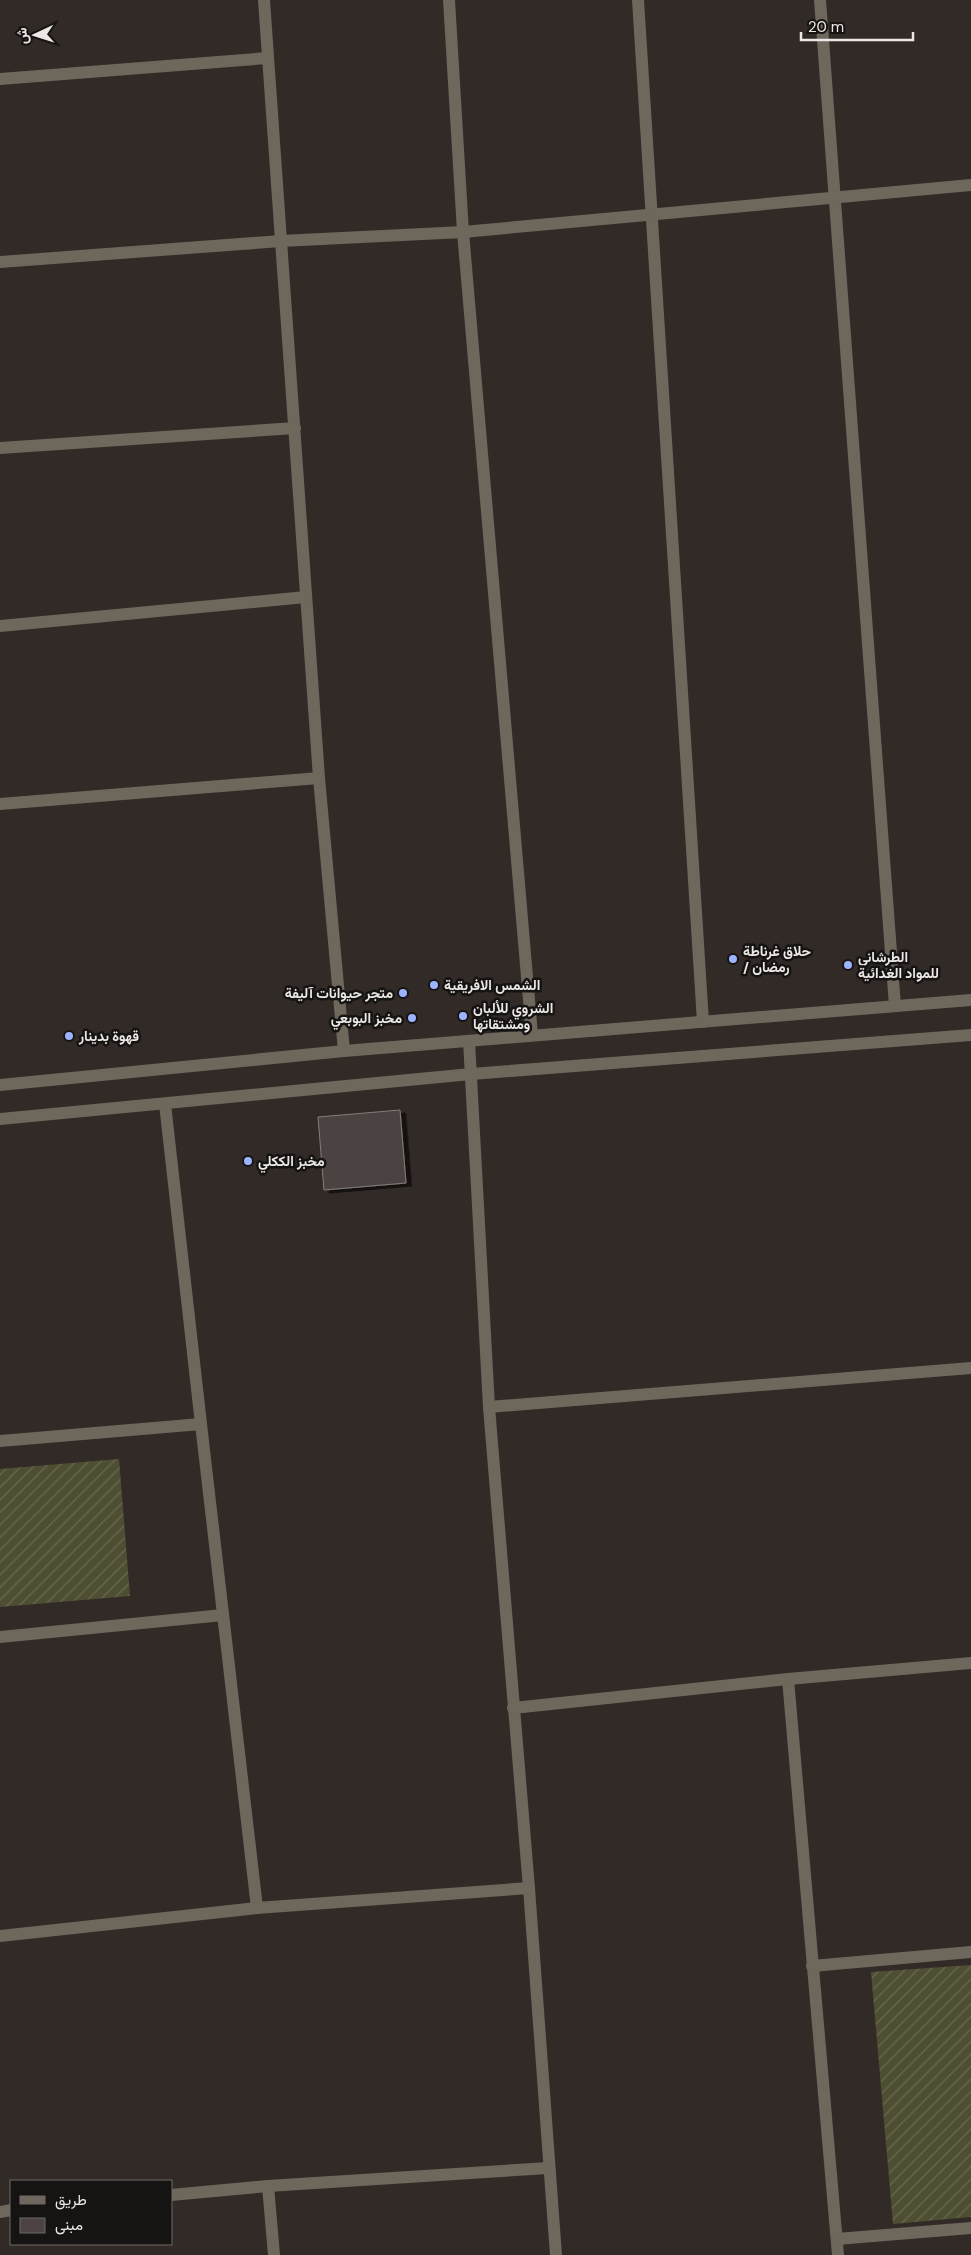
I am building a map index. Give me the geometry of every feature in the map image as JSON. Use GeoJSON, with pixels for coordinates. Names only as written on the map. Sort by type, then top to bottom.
{"type":"FeatureCollection","features":[{"type":"Feature","properties":{"kind":"street"},"geometry":{"type":"LineString","coordinates":[[264,0],[319,778],[344,1051]]}},
{"type":"Feature","properties":{"kind":"street"},"geometry":{"type":"LineString","coordinates":[[449,0],[463,232],[532,1036]]}},
{"type":"Feature","properties":{"kind":"street"},"geometry":{"type":"LineString","coordinates":[[638,0],[703,1022]]}},
{"type":"Feature","properties":{"kind":"street"},"geometry":{"type":"LineString","coordinates":[[820,0],[895,1006]]}},
{"type":"Feature","properties":{"kind":"street"},"geometry":{"type":"LineString","coordinates":[[0,79],[268,58]]}},
{"type":"Feature","properties":{"kind":"street"},"geometry":{"type":"LineString","coordinates":[[0,262],[281,241],[463,232],[971,185]]}},
{"type":"Feature","properties":{"kind":"street"},"geometry":{"type":"LineString","coordinates":[[0,448],[295,428]]}},
{"type":"Feature","properties":{"kind":"street"},"geometry":{"type":"LineString","coordinates":[[0,626],[306,597]]}},
{"type":"Feature","properties":{"kind":"street"},"geometry":{"type":"LineString","coordinates":[[0,804],[319,778]]}},
{"type":"Feature","properties":{"kind":"street"},"geometry":{"type":"LineString","coordinates":[[0,1085],[344,1051],[971,1000]]}},
{"type":"Feature","properties":{"kind":"street"},"geometry":{"type":"LineString","coordinates":[[0,1119],[471,1074],[971,1035]]}},
{"type":"Feature","properties":{"kind":"street"},"geometry":{"type":"LineString","coordinates":[[469,1041],[489,1406],[529,1888],[548,2168],[556,2255]]}},
{"type":"Feature","properties":{"kind":"street"},"geometry":{"type":"LineString","coordinates":[[165,1104],[256,1908]]}},
{"type":"Feature","properties":{"kind":"street"},"geometry":{"type":"LineString","coordinates":[[489,1406],[971,1368]]}},
{"type":"Feature","properties":{"kind":"street"},"geometry":{"type":"LineString","coordinates":[[0,1441],[201,1424]]}},
{"type":"Feature","properties":{"kind":"street"},"geometry":{"type":"LineString","coordinates":[[0,1637],[223,1615]]}},
{"type":"Feature","properties":{"kind":"street"},"geometry":{"type":"LineString","coordinates":[[513,1708],[788,1679],[971,1663]]}},
{"type":"Feature","properties":{"kind":"street"},"geometry":{"type":"LineString","coordinates":[[788,1679],[838,2255]]}},
{"type":"Feature","properties":{"kind":"street"},"geometry":{"type":"LineString","coordinates":[[0,1936],[256,1908],[529,1888]]}},
{"type":"Feature","properties":{"kind":"street"},"geometry":{"type":"LineString","coordinates":[[812,1966],[971,1952]]}},
{"type":"Feature","properties":{"kind":"street"},"geometry":{"type":"LineString","coordinates":[[172,2195],[268,2186],[548,2168]]}},
{"type":"Feature","properties":{"kind":"street"},"geometry":{"type":"LineString","coordinates":[[268,2186],[274,2255]]}},
{"type":"Feature","properties":{"kind":"street"},"geometry":{"type":"LineString","coordinates":[[837,2239],[971,2228]]}},
{"type":"Feature","properties":{"kind":"green space"},"geometry":{"type":"Polygon","coordinates":[[[119,1459],[130,1596],[0,1607],[0,1469],[119,1459]]]}},
{"type":"Feature","properties":{"kind":"green space"},"geometry":{"type":"Polygon","coordinates":[[[971,1965],[971,2217],[893,2224],[871,1972],[971,1965]]]}},
{"type":"Feature","properties":{"kind":"building"},"geometry":{"type":"Polygon","coordinates":[[[400,1110],[406,1183],[324,1190],[318,1117],[400,1110]]]}},
{"type":"Feature","properties":{"kind":"place","name":"حلاق غرناطة / رمضان"},"geometry":{"type":"Point","coordinates":[733,959]}},
{"type":"Feature","properties":{"kind":"place","name":"الطرشاني للمواد الغدائية"},"geometry":{"type":"Point","coordinates":[848,965]}},
{"type":"Feature","properties":{"kind":"place","name":"الشمس الافريقية"},"geometry":{"type":"Point","coordinates":[434,985]}},
{"type":"Feature","properties":{"kind":"place","name":"متجر حيوانات آليفة"},"geometry":{"type":"Point","coordinates":[403,993]}},
{"type":"Feature","properties":{"kind":"place","name":"الشروي للألبان ومشتقاتها"},"geometry":{"type":"Point","coordinates":[463,1016]}},
{"type":"Feature","properties":{"kind":"place","name":"مخبز البوبعي"},"geometry":{"type":"Point","coordinates":[412,1018]}},
{"type":"Feature","properties":{"kind":"place","name":"قهوة بدينار"},"geometry":{"type":"Point","coordinates":[69,1036]}},
{"type":"Feature","properties":{"kind":"place","name":"مخبز الككلي"},"geometry":{"type":"Point","coordinates":[248,1161]}}]}
